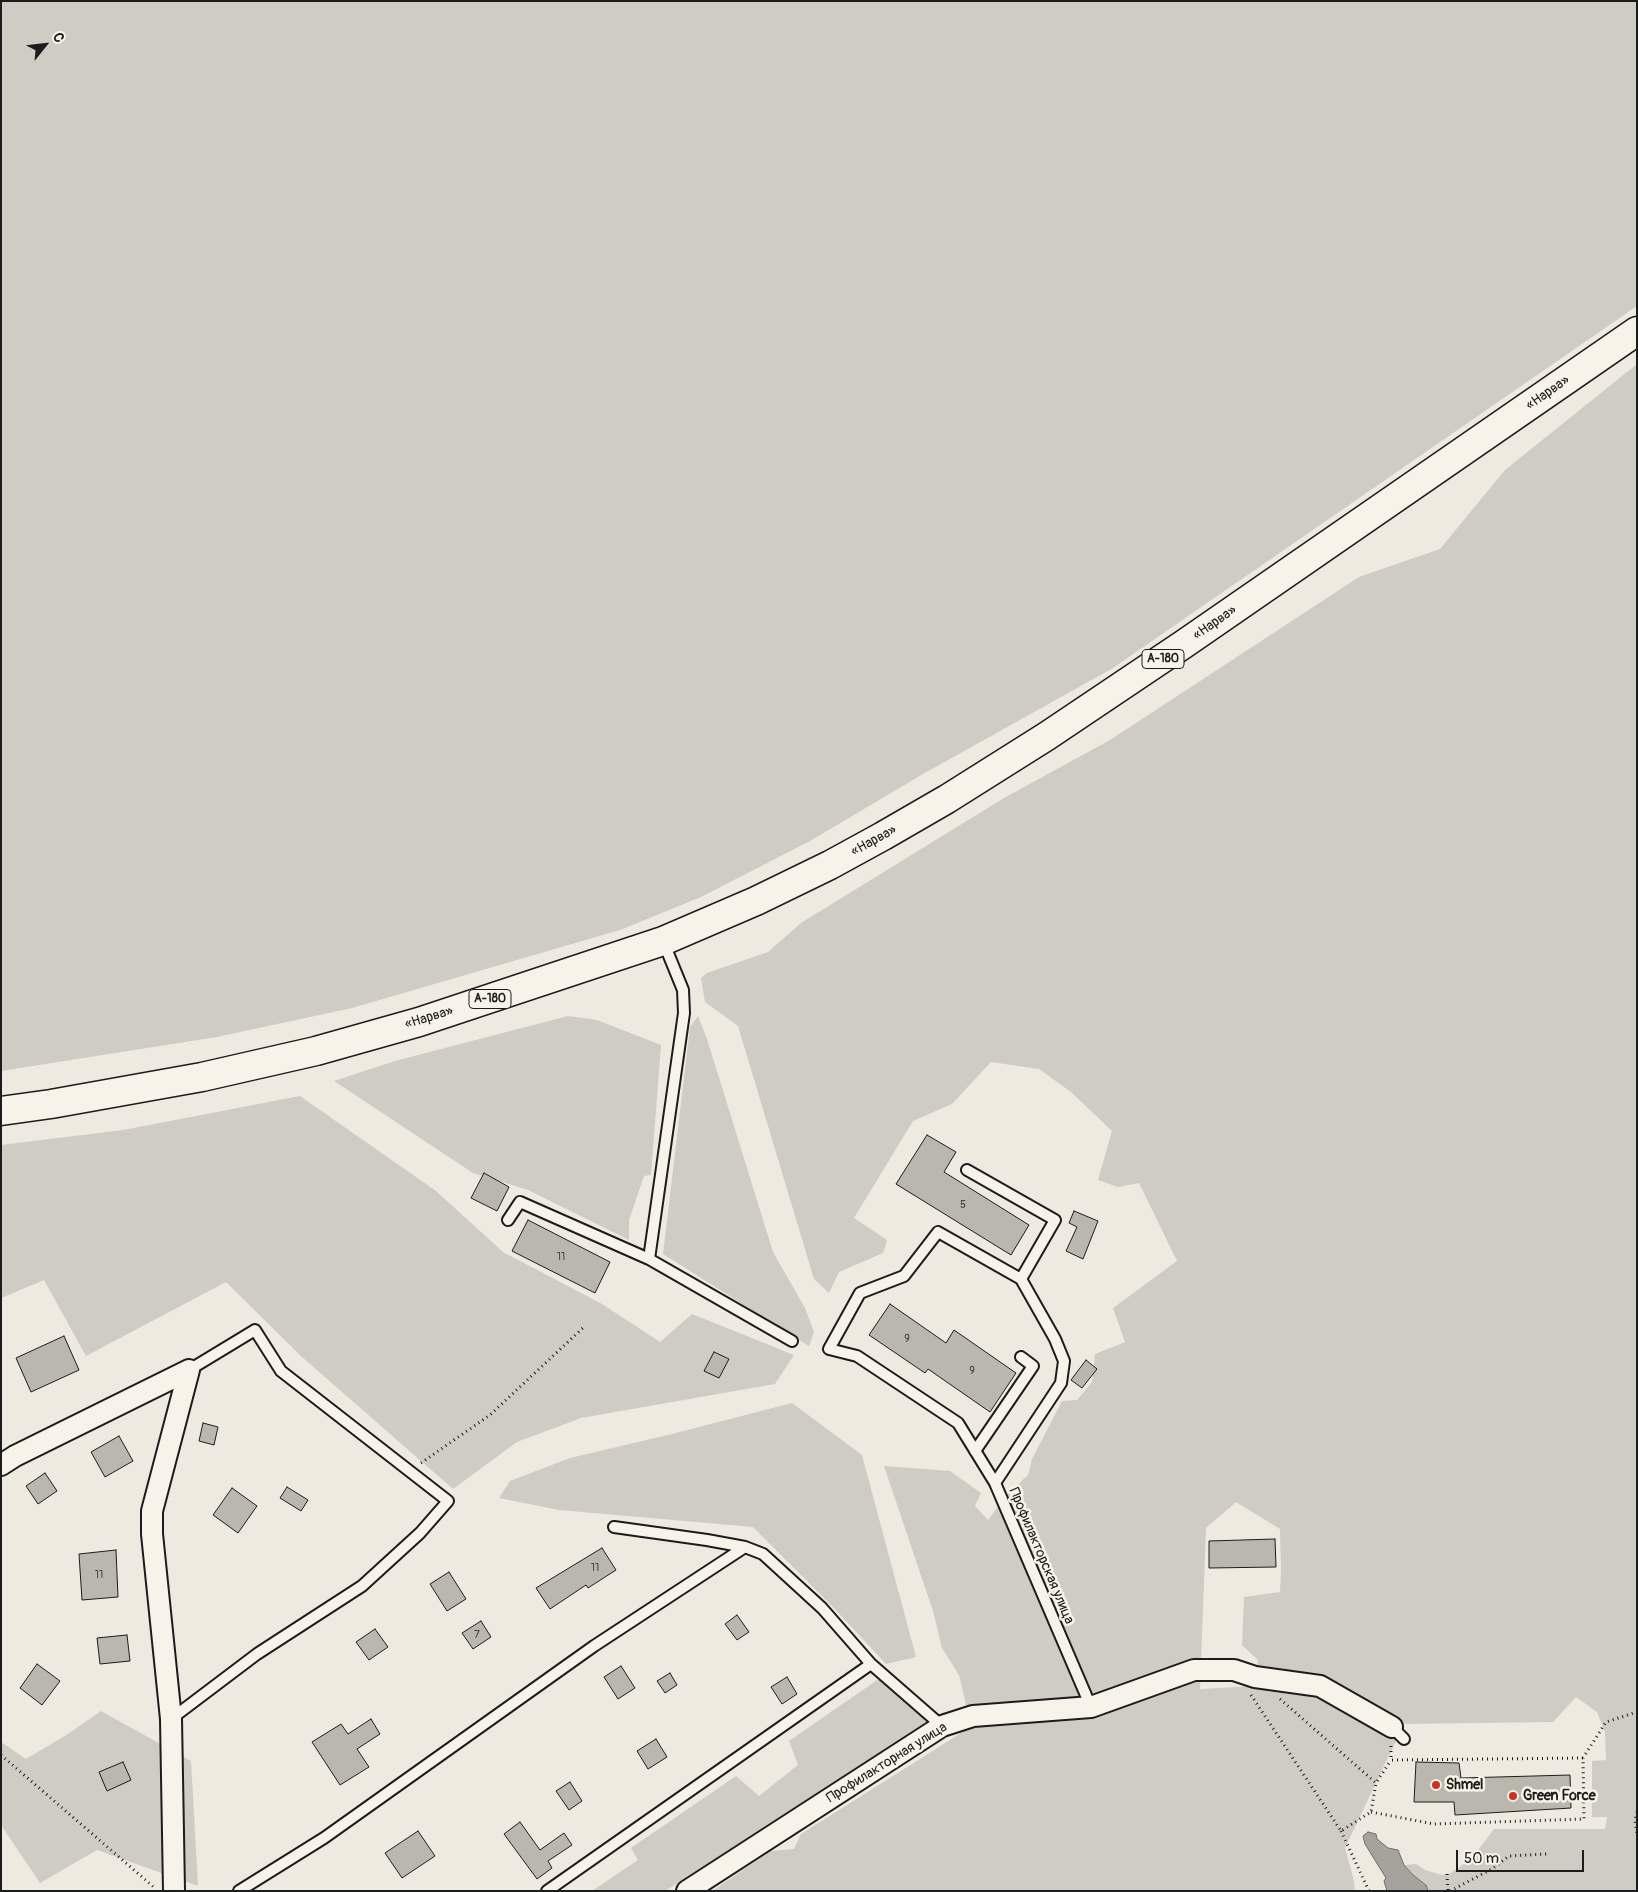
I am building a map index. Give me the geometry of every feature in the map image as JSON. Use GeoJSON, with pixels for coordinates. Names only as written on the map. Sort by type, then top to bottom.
{"type":"FeatureCollection","features":[{"type":"Feature","properties":{"kind":"highway","name":"«Нарва»"},"geometry":{"type":"LineString","coordinates":[[1,1111],[130,1091],[316,1050],[419,1022],[663,942],[756,901],[830,865],[947,799],[1071,720],[1637,332]]}},
{"type":"Feature","properties":{"kind":"highway"},"geometry":{"type":"LineString","coordinates":[[1,1100],[268,1061]]}},
{"type":"Feature","properties":{"kind":"street"},"geometry":{"type":"LineString","coordinates":[[1,1465],[15,1456],[189,1370]]}},
{"type":"Feature","properties":{"kind":"street"},"geometry":{"type":"LineString","coordinates":[[174,1891],[171,1719],[152,1534],[152,1511],[189,1370]]}},
{"type":"Feature","properties":{"kind":"street","name":"Профилакторная улица"},"geometry":{"type":"LineString","coordinates":[[687,1891],[942,1726],[973,1716],[1092,1707],[1194,1670],[1234,1670],[1255,1677],[1320,1686],[1398,1733]]}},
{"type":"Feature","properties":{"kind":"lane"},"geometry":{"type":"LineString","coordinates":[[649,1259],[684,1013],[683,990],[663,942]]}},
{"type":"Feature","properties":{"kind":"lane"},"geometry":{"type":"LineString","coordinates":[[967,1170],[1055,1220],[1021,1279],[938,1232],[904,1276],[860,1293],[829,1349],[857,1356],[958,1423],[995,1482]]}},
{"type":"Feature","properties":{"kind":"lane"},"geometry":{"type":"LineString","coordinates":[[508,1220],[520,1202],[649,1259],[792,1341]]}},
{"type":"Feature","properties":{"kind":"lane","name":"Профилакторская улица"},"geometry":{"type":"LineString","coordinates":[[1021,1279],[1055,1339],[1064,1361],[1061,1383],[995,1482],[1092,1707]]}},
{"type":"Feature","properties":{"kind":"lane"},"geometry":{"type":"LineString","coordinates":[[171,1719],[257,1654],[362,1586],[420,1533],[448,1501],[411,1470],[281,1371],[255,1330],[189,1370]]}},
{"type":"Feature","properties":{"kind":"lane"},"geometry":{"type":"LineString","coordinates":[[975,1451],[1033,1366],[1021,1357]]}},
{"type":"Feature","properties":{"kind":"lane"},"geometry":{"type":"LineString","coordinates":[[614,1527],[707,1540],[744,1547],[763,1554],[785,1572],[822,1608],[871,1664],[942,1726]]}},
{"type":"Feature","properties":{"kind":"lane"},"geometry":{"type":"LineString","coordinates":[[240,1891],[324,1838],[594,1646],[744,1547]]}},
{"type":"Feature","properties":{"kind":"lane"},"geometry":{"type":"LineString","coordinates":[[547,1891],[871,1664]]}},
{"type":"Feature","properties":{"kind":"path"},"geometry":{"type":"LineString","coordinates":[[411,1470],[490,1415],[585,1326]]}},
{"type":"Feature","properties":{"kind":"path"},"geometry":{"type":"LineString","coordinates":[[1234,1670],[1341,1830],[1369,1891]]}},
{"type":"Feature","properties":{"kind":"path"},"geometry":{"type":"LineString","coordinates":[[1255,1677],[1376,1783]]}},
{"type":"Feature","properties":{"kind":"path"},"geometry":{"type":"LineString","coordinates":[[1341,1830],[1371,1812],[1434,1824],[1584,1819],[1583,1758],[1606,1722],[1637,1712]]}},
{"type":"Feature","properties":{"kind":"path"},"geometry":{"type":"LineString","coordinates":[[1371,1812],[1376,1783],[1390,1760],[1398,1733]]}},
{"type":"Feature","properties":{"kind":"path"},"geometry":{"type":"LineString","coordinates":[[1,1755],[159,1891]]}},
{"type":"Feature","properties":{"kind":"path"},"geometry":{"type":"LineString","coordinates":[[1390,1760],[1583,1758]]}},
{"type":"Feature","properties":{"kind":"path"},"geometry":{"type":"LineString","coordinates":[[1637,1812],[1635,1820],[1637,1834]]}},
{"type":"Feature","properties":{"kind":"path"},"geometry":{"type":"LineString","coordinates":[[1447,1874],[1449,1891],[1492,1869],[1509,1856],[1547,1854]]}},
{"type":"Feature","properties":{"kind":"shaded area"},"geometry":{"type":"Polygon","coordinates":[[[1,1],[1637,1],[1637,306],[1113,668],[923,774],[810,841],[701,897],[620,930],[352,1008],[217,1037],[1,1071],[1,1]]]}},
{"type":"Feature","properties":{"kind":"shaded area"},"geometry":{"type":"Polygon","coordinates":[[[1637,364],[1637,1891],[1428,1891],[1426,1884],[1413,1875],[1404,1865],[1416,1864],[1425,1870],[1442,1875],[1451,1873],[1473,1857],[1494,1829],[1605,1829],[1607,1817],[1592,1817],[1592,1761],[1606,1760],[1605,1733],[1597,1712],[1576,1697],[1553,1722],[1404,1724],[1345,1848],[1355,1891],[712,1891],[771,1851],[794,1849],[801,1834],[969,1728],[967,1709],[959,1675],[942,1648],[933,1611],[884,1466],[950,1471],[981,1493],[975,1506],[988,1520],[1008,1493],[1028,1475],[1032,1459],[1062,1401],[1077,1400],[1092,1382],[1095,1354],[1125,1342],[1113,1308],[1177,1261],[1139,1183],[1118,1187],[1098,1180],[1112,1131],[1071,1092],[1039,1069],[991,1062],[952,1104],[913,1121],[854,1218],[887,1240],[883,1253],[839,1272],[829,1293],[814,1279],[738,1026],[705,1002],[701,978],[707,973],[768,952],[801,923],[1004,798],[1110,740],[1359,577],[1440,549],[1505,470],[1637,364]],[[1236,1502],[1206,1528],[1200,1689],[1255,1686],[1258,1660],[1242,1645],[1244,1597],[1280,1592],[1280,1529],[1236,1502]]]}},
{"type":"Feature","properties":{"kind":"shaded area"},"geometry":{"type":"Polygon","coordinates":[[[568,1016],[597,1020],[661,1045],[651,1175],[644,1176],[629,1220],[629,1240],[528,1190],[473,1173],[334,1081],[395,1061],[568,1016]]]}},
{"type":"Feature","properties":{"kind":"shaded area"},"geometry":{"type":"Polygon","coordinates":[[[698,1016],[707,1039],[773,1252],[805,1308],[814,1332],[809,1346],[663,1254],[690,1027],[698,1016]]]}},
{"type":"Feature","properties":{"kind":"shaded area"},"geometry":{"type":"Polygon","coordinates":[[[300,1096],[436,1191],[503,1252],[602,1304],[660,1342],[692,1314],[794,1355],[775,1384],[581,1418],[517,1442],[453,1489],[302,1357],[226,1282],[86,1356],[44,1280],[1,1298],[1,1145],[123,1130],[300,1096]]]}},
{"type":"Feature","properties":{"kind":"shaded area"},"geometry":{"type":"Polygon","coordinates":[[[792,1403],[862,1455],[916,1657],[886,1664],[830,1604],[753,1527],[559,1510],[499,1498],[510,1481],[570,1458],[792,1403]]]}},
{"type":"Feature","properties":{"kind":"shaded area"},"geometry":{"type":"Polygon","coordinates":[[[886,1674],[927,1723],[665,1891],[592,1891],[638,1860],[631,1848],[736,1776],[759,1796],[798,1765],[789,1741],[886,1674]]]}},
{"type":"Feature","properties":{"kind":"shaded area"},"geometry":{"type":"Polygon","coordinates":[[[101,1711],[191,1761],[198,1886],[97,1850],[40,1883],[1,1825],[1,1742],[26,1759],[68,1734],[101,1711]]]}},
{"type":"Feature","properties":{"kind":"shaded area"},"geometry":{"type":"Polygon","coordinates":[[[1368,1832],[1376,1834],[1377,1839],[1388,1848],[1398,1850],[1404,1865],[1426,1885],[1428,1891],[1387,1891],[1384,1881],[1386,1878],[1365,1844],[1363,1836],[1368,1832]]]}},
{"type":"Feature","properties":{"kind":"building"},"geometry":{"type":"Polygon","coordinates":[[[927,1135],[956,1152],[944,1172],[1029,1225],[1011,1255],[896,1184],[927,1135]]]}},
{"type":"Feature","properties":{"kind":"building"},"geometry":{"type":"Polygon","coordinates":[[[484,1173],[509,1187],[497,1211],[471,1198],[484,1173]]]}},
{"type":"Feature","properties":{"kind":"building"},"geometry":{"type":"Polygon","coordinates":[[[1074,1211],[1098,1221],[1083,1259],[1066,1251],[1077,1227],[1069,1223],[1074,1211]]]}},
{"type":"Feature","properties":{"kind":"building"},"geometry":{"type":"Polygon","coordinates":[[[528,1220],[610,1262],[595,1293],[512,1251],[528,1220]]]}},
{"type":"Feature","properties":{"kind":"building"},"geometry":{"type":"Polygon","coordinates":[[[890,1304],[946,1343],[954,1330],[1016,1373],[990,1412],[928,1369],[925,1373],[869,1335],[890,1304]]]}},
{"type":"Feature","properties":{"kind":"building"},"geometry":{"type":"Polygon","coordinates":[[[64,1336],[79,1370],[31,1392],[16,1358],[64,1336]]]}},
{"type":"Feature","properties":{"kind":"building"},"geometry":{"type":"Polygon","coordinates":[[[714,1352],[729,1359],[719,1378],[704,1371],[714,1352]]]}},
{"type":"Feature","properties":{"kind":"building"},"geometry":{"type":"Polygon","coordinates":[[[1086,1360],[1097,1369],[1082,1388],[1071,1380],[1086,1360]]]}},
{"type":"Feature","properties":{"kind":"building"},"geometry":{"type":"Polygon","coordinates":[[[203,1423],[218,1427],[214,1445],[199,1441],[203,1423]]]}},
{"type":"Feature","properties":{"kind":"building"},"geometry":{"type":"Polygon","coordinates":[[[119,1436],[133,1461],[105,1477],[91,1452],[119,1436]]]}},
{"type":"Feature","properties":{"kind":"building"},"geometry":{"type":"Polygon","coordinates":[[[45,1473],[57,1491],[38,1504],[26,1486],[45,1473]]]}},
{"type":"Feature","properties":{"kind":"building"},"geometry":{"type":"Polygon","coordinates":[[[287,1487],[308,1500],[301,1511],[280,1498],[287,1487]]]}},
{"type":"Feature","properties":{"kind":"building"},"geometry":{"type":"Polygon","coordinates":[[[232,1488],[257,1506],[238,1533],[213,1515],[232,1488]]]}},
{"type":"Feature","properties":{"kind":"building"},"geometry":{"type":"Polygon","coordinates":[[[1275,1539],[1276,1567],[1209,1568],[1209,1541],[1275,1539]]]}},
{"type":"Feature","properties":{"kind":"building"},"geometry":{"type":"Polygon","coordinates":[[[602,1548],[616,1570],[588,1588],[586,1585],[550,1609],[536,1588],[602,1548]]]}},
{"type":"Feature","properties":{"kind":"building"},"geometry":{"type":"Polygon","coordinates":[[[116,1550],[118,1597],[82,1600],[79,1554],[116,1550]]]}},
{"type":"Feature","properties":{"kind":"building"},"geometry":{"type":"Polygon","coordinates":[[[449,1572],[466,1599],[447,1611],[430,1584],[449,1572]]]}},
{"type":"Feature","properties":{"kind":"building"},"geometry":{"type":"Polygon","coordinates":[[[737,1615],[749,1632],[737,1640],[725,1624],[737,1615]]]}},
{"type":"Feature","properties":{"kind":"building"},"geometry":{"type":"Polygon","coordinates":[[[481,1621],[491,1637],[473,1649],[462,1633],[481,1621]]]}},
{"type":"Feature","properties":{"kind":"building"},"geometry":{"type":"Polygon","coordinates":[[[375,1629],[388,1647],[369,1660],[356,1642],[375,1629]]]}},
{"type":"Feature","properties":{"kind":"building"},"geometry":{"type":"Polygon","coordinates":[[[127,1635],[130,1661],[100,1664],[97,1638],[127,1635]]]}},
{"type":"Feature","properties":{"kind":"building"},"geometry":{"type":"Polygon","coordinates":[[[37,1664],[60,1681],[42,1705],[20,1688],[37,1664]]]}},
{"type":"Feature","properties":{"kind":"building"},"geometry":{"type":"Polygon","coordinates":[[[621,1666],[635,1688],[618,1699],[604,1677],[621,1666]]]}},
{"type":"Feature","properties":{"kind":"building"},"geometry":{"type":"Polygon","coordinates":[[[670,1673],[677,1685],[665,1693],[657,1681],[670,1673]]]}},
{"type":"Feature","properties":{"kind":"building"},"geometry":{"type":"Polygon","coordinates":[[[787,1677],[797,1694],[782,1704],[771,1687],[787,1677]]]}},
{"type":"Feature","properties":{"kind":"building"},"geometry":{"type":"Polygon","coordinates":[[[371,1719],[380,1734],[357,1749],[369,1767],[340,1785],[312,1742],[341,1724],[348,1734],[371,1719]]]}},
{"type":"Feature","properties":{"kind":"building"},"geometry":{"type":"Polygon","coordinates":[[[656,1739],[667,1757],[648,1769],[637,1751],[656,1739]]]}},
{"type":"Feature","properties":{"kind":"building"},"geometry":{"type":"Polygon","coordinates":[[[123,1762],[131,1780],[107,1791],[99,1772],[123,1762]]]}},
{"type":"Feature","properties":{"kind":"building","name":"Green Force"},"geometry":{"type":"Polygon","coordinates":[[[1416,1762],[1459,1763],[1461,1778],[1570,1775],[1571,1808],[1455,1815],[1454,1802],[1414,1802],[1416,1762]]]}},
{"type":"Feature","properties":{"kind":"building"},"geometry":{"type":"Polygon","coordinates":[[[570,1782],[582,1801],[569,1810],[556,1791],[570,1782]]]}},
{"type":"Feature","properties":{"kind":"building"},"geometry":{"type":"Polygon","coordinates":[[[520,1822],[540,1850],[564,1833],[572,1845],[548,1861],[552,1868],[537,1879],[504,1834],[520,1822]]]}},
{"type":"Feature","properties":{"kind":"building"},"geometry":{"type":"Polygon","coordinates":[[[418,1831],[435,1856],[402,1878],[385,1853],[418,1831]]]}},
{"type":"Feature","properties":{"kind":"place","name":"Shmel"},"geometry":{"type":"Point","coordinates":[1436,1785]}},
{"type":"Feature","properties":{"kind":"place","name":"Green Force"},"geometry":{"type":"Point","coordinates":[1513,1796]}}]}
